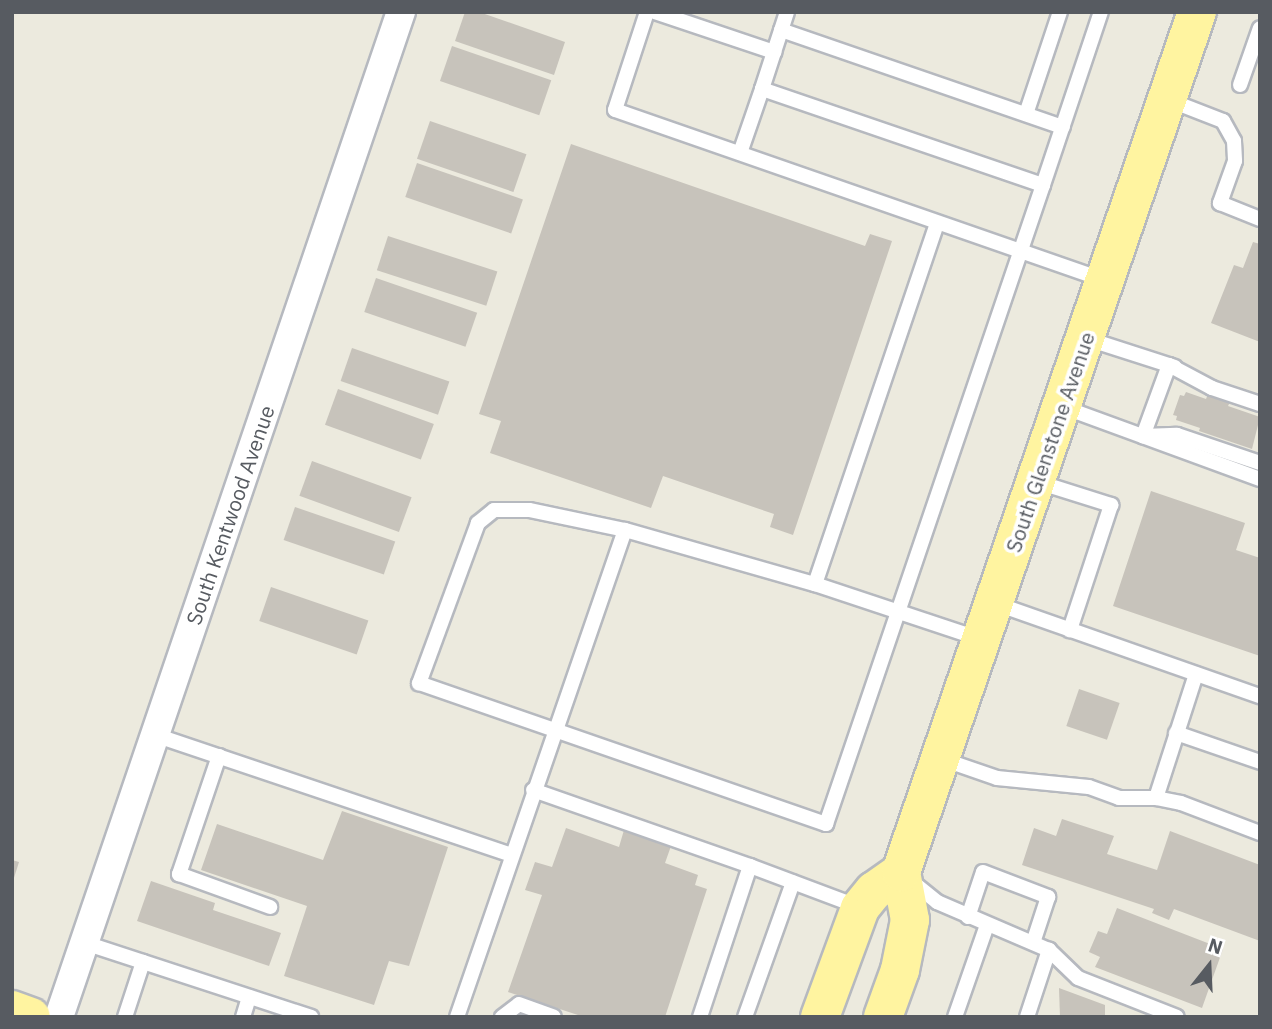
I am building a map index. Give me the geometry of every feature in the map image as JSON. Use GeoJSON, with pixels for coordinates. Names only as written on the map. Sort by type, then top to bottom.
{"type":"FeatureCollection","features":[{"type":"Feature","properties":{"kind":"main road","name":"South Glenstone Avenue"},"geometry":{"type":"LineString","coordinates":[[883,1017],[900,970],[910,920],[901,872],[1197,12]]}},
{"type":"Feature","properties":{"kind":"main road"},"geometry":{"type":"LineString","coordinates":[[801,1017],[821,965],[854,923],[874,891],[901,872]]}},
{"type":"Feature","properties":{"kind":"main road"},"geometry":{"type":"LineString","coordinates":[[820,1017],[854,923]]}},
{"type":"Feature","properties":{"kind":"main road"},"geometry":{"type":"LineString","coordinates":[[12,1010],[31,1017]]}},
{"type":"Feature","properties":{"kind":"street","name":"South Kentwood Avenue"},"geometry":{"type":"LineString","coordinates":[[59,1017],[401,12]]}},
{"type":"Feature","properties":{"kind":"lane"},"geometry":{"type":"LineString","coordinates":[[647,12],[615,110],[1105,281]]}},
{"type":"Feature","properties":{"kind":"lane"},"geometry":{"type":"LineString","coordinates":[[654,12],[774,52]]}},
{"type":"Feature","properties":{"kind":"lane"},"geometry":{"type":"LineString","coordinates":[[740,153],[787,12]]}},
{"type":"Feature","properties":{"kind":"lane"},"geometry":{"type":"LineString","coordinates":[[1026,114],[1060,12]]}},
{"type":"Feature","properties":{"kind":"lane"},"geometry":{"type":"LineString","coordinates":[[981,639],[900,612],[815,584],[625,530],[529,510],[494,510],[478,523],[419,683],[827,824],[900,612],[1022,252],[1101,12]]}},
{"type":"Feature","properties":{"kind":"lane"},"geometry":{"type":"LineString","coordinates":[[1240,85],[1260,29]]}},
{"type":"Feature","properties":{"kind":"lane"},"geometry":{"type":"LineString","coordinates":[[781,30],[1063,127]]}},
{"type":"Feature","properties":{"kind":"lane"},"geometry":{"type":"LineString","coordinates":[[762,89],[1043,185]]}},
{"type":"Feature","properties":{"kind":"lane"},"geometry":{"type":"LineString","coordinates":[[1168,99],[1223,121],[1234,141],[1235,161],[1220,203],[1260,219]]}},
{"type":"Feature","properties":{"kind":"lane"},"geometry":{"type":"LineString","coordinates":[[815,584],[937,223]]}},
{"type":"Feature","properties":{"kind":"lane"},"geometry":{"type":"LineString","coordinates":[[1085,339],[1260,394]]}},
{"type":"Feature","properties":{"kind":"lane"},"geometry":{"type":"LineString","coordinates":[[1169,365],[1212,388],[1260,404]]}},
{"type":"Feature","properties":{"kind":"lane"},"geometry":{"type":"LineString","coordinates":[[1143,436],[1169,365]]}},
{"type":"Feature","properties":{"kind":"lane"},"geometry":{"type":"LineString","coordinates":[[1062,407],[1260,479]]}},
{"type":"Feature","properties":{"kind":"lane"},"geometry":{"type":"LineString","coordinates":[[1143,436],[1177,435],[1260,463]]}},
{"type":"Feature","properties":{"kind":"lane"},"geometry":{"type":"LineString","coordinates":[[1036,481],[1111,505],[1070,630]]}},
{"type":"Feature","properties":{"kind":"lane"},"geometry":{"type":"LineString","coordinates":[[457,1017],[533,790],[625,530]]}},
{"type":"Feature","properties":{"kind":"lane"},"geometry":{"type":"LineString","coordinates":[[994,603],[1260,696]]}},
{"type":"Feature","properties":{"kind":"lane"},"geometry":{"type":"LineString","coordinates":[[1156,798],[1196,674]]}},
{"type":"Feature","properties":{"kind":"lane"},"geometry":{"type":"LineString","coordinates":[[1176,733],[1260,762]]}},
{"type":"Feature","properties":{"kind":"lane"},"geometry":{"type":"LineString","coordinates":[[155,735],[511,855]]}},
{"type":"Feature","properties":{"kind":"lane"},"geometry":{"type":"LineString","coordinates":[[219,756],[179,874],[270,906]]}},
{"type":"Feature","properties":{"kind":"lane"},"geometry":{"type":"LineString","coordinates":[[940,758],[997,778],[1089,787],[1128,800],[1156,798],[1181,803],[1260,834]]}},
{"type":"Feature","properties":{"kind":"lane"},"geometry":{"type":"LineString","coordinates":[[533,790],[793,882],[854,923]]}},
{"type":"Feature","properties":{"kind":"lane"},"geometry":{"type":"LineString","coordinates":[[701,1017],[750,866]]}},
{"type":"Feature","properties":{"kind":"lane"},"geometry":{"type":"LineString","coordinates":[[901,872],[937,902],[1049,950],[1078,978],[1177,1017]]}},
{"type":"Feature","properties":{"kind":"lane"},"geometry":{"type":"LineString","coordinates":[[968,917],[983,872],[1048,897],[1033,943]]}},
{"type":"Feature","properties":{"kind":"lane"},"geometry":{"type":"LineString","coordinates":[[745,1017],[793,882]]}},
{"type":"Feature","properties":{"kind":"lane"},"geometry":{"type":"LineString","coordinates":[[955,1017],[987,925]]}},
{"type":"Feature","properties":{"kind":"lane"},"geometry":{"type":"LineString","coordinates":[[85,943],[311,1017]]}},
{"type":"Feature","properties":{"kind":"lane"},"geometry":{"type":"LineString","coordinates":[[1027,1017],[1049,950]]}},
{"type":"Feature","properties":{"kind":"lane"},"geometry":{"type":"LineString","coordinates":[[125,1017],[143,961]]}},
{"type":"Feature","properties":{"kind":"lane"},"geometry":{"type":"LineString","coordinates":[[243,1017],[249,997]]}},
{"type":"Feature","properties":{"kind":"lane"},"geometry":{"type":"LineString","coordinates":[[502,1017],[519,1004],[554,1017]]}},
{"type":"Feature","properties":{"kind":"building"},"geometry":{"type":"Polygon","coordinates":[[[465,12],[479,12],[565,42],[554,75],[455,41],[465,12]]]}},
{"type":"Feature","properties":{"kind":"building"},"geometry":{"type":"Polygon","coordinates":[[[452,46],[551,80],[539,115],[440,81],[452,46]]]}},
{"type":"Feature","properties":{"kind":"building"},"geometry":{"type":"Polygon","coordinates":[[[430,121],[526,154],[513,192],[417,159],[430,121]]]}},
{"type":"Feature","properties":{"kind":"building"},"geometry":{"type":"Polygon","coordinates":[[[571,144],[865,246],[870,234],[892,241],[793,535],[770,527],[774,514],[663,476],[651,508],[490,453],[501,421],[479,414],[571,144]]]}},
{"type":"Feature","properties":{"kind":"building"},"geometry":{"type":"Polygon","coordinates":[[[417,163],[523,199],[511,234],[405,197],[417,163]]]}},
{"type":"Feature","properties":{"kind":"building"},"geometry":{"type":"Polygon","coordinates":[[[388,236],[497,272],[486,306],[377,270],[388,236]]]}},
{"type":"Feature","properties":{"kind":"building"},"geometry":{"type":"Polygon","coordinates":[[[1253,242],[1260,244],[1260,342],[1211,323],[1234,265],[1243,268],[1253,242]]]}},
{"type":"Feature","properties":{"kind":"building"},"geometry":{"type":"Polygon","coordinates":[[[376,278],[477,313],[465,347],[364,312],[376,278]]]}},
{"type":"Feature","properties":{"kind":"building"},"geometry":{"type":"Polygon","coordinates":[[[352,348],[449,382],[438,415],[341,381],[352,348]]]}},
{"type":"Feature","properties":{"kind":"building"},"geometry":{"type":"Polygon","coordinates":[[[338,389],[434,424],[421,460],[325,425],[338,389]]]}},
{"type":"Feature","properties":{"kind":"building"},"geometry":{"type":"Polygon","coordinates":[[[1186,392],[1206,399],[1208,394],[1230,402],[1228,406],[1260,417],[1252,449],[1176,420],[1177,416],[1173,415],[1180,395],[1184,396],[1186,392]]]}},
{"type":"Feature","properties":{"kind":"building"},"geometry":{"type":"Polygon","coordinates":[[[312,461],[412,497],[399,532],[299,496],[312,461]]]}},
{"type":"Feature","properties":{"kind":"building"},"geometry":{"type":"Polygon","coordinates":[[[1151,491],[1245,523],[1236,550],[1260,558],[1260,656],[1113,606],[1151,491]]]}},
{"type":"Feature","properties":{"kind":"building"},"geometry":{"type":"Polygon","coordinates":[[[295,507],[395,542],[384,575],[284,540],[295,507]]]}},
{"type":"Feature","properties":{"kind":"building"},"geometry":{"type":"Polygon","coordinates":[[[271,587],[368,621],[357,655],[259,621],[271,587]]]}},
{"type":"Feature","properties":{"kind":"building"},"geometry":{"type":"Polygon","coordinates":[[[1079,689],[1120,703],[1107,740],[1066,726],[1079,689]]]}},
{"type":"Feature","properties":{"kind":"building"},"geometry":{"type":"Polygon","coordinates":[[[342,811],[448,847],[409,966],[389,961],[374,1005],[284,976],[307,906],[201,870],[217,824],[323,860],[342,811]]]}},
{"type":"Feature","properties":{"kind":"building"},"geometry":{"type":"Polygon","coordinates":[[[1062,819],[1114,836],[1107,854],[1157,870],[1170,831],[1260,865],[1260,941],[1174,909],[1169,920],[1152,913],[1154,909],[1022,865],[1034,828],[1056,836],[1062,819]]]}},
{"type":"Feature","properties":{"kind":"building"},"geometry":{"type":"Polygon","coordinates":[[[566,828],[619,847],[624,830],[671,846],[665,863],[698,875],[695,885],[707,889],[665,1017],[584,1017],[508,992],[542,895],[525,890],[535,862],[552,867],[566,828]]]}},
{"type":"Feature","properties":{"kind":"building"},"geometry":{"type":"Polygon","coordinates":[[[12,860],[19,862],[13,881],[12,881],[12,860]]]}},
{"type":"Feature","properties":{"kind":"building"},"geometry":{"type":"Polygon","coordinates":[[[151,881],[215,903],[213,910],[281,933],[269,966],[137,921],[151,881]]]}},
{"type":"Feature","properties":{"kind":"building"},"geometry":{"type":"Polygon","coordinates":[[[1117,908],[1223,949],[1202,1008],[1095,967],[1100,957],[1089,952],[1098,931],[1107,934],[1117,908]]]}},
{"type":"Feature","properties":{"kind":"building"},"geometry":{"type":"Polygon","coordinates":[[[1059,988],[1105,1005],[1105,1017],[1060,1017],[1059,988]]]}}]}
